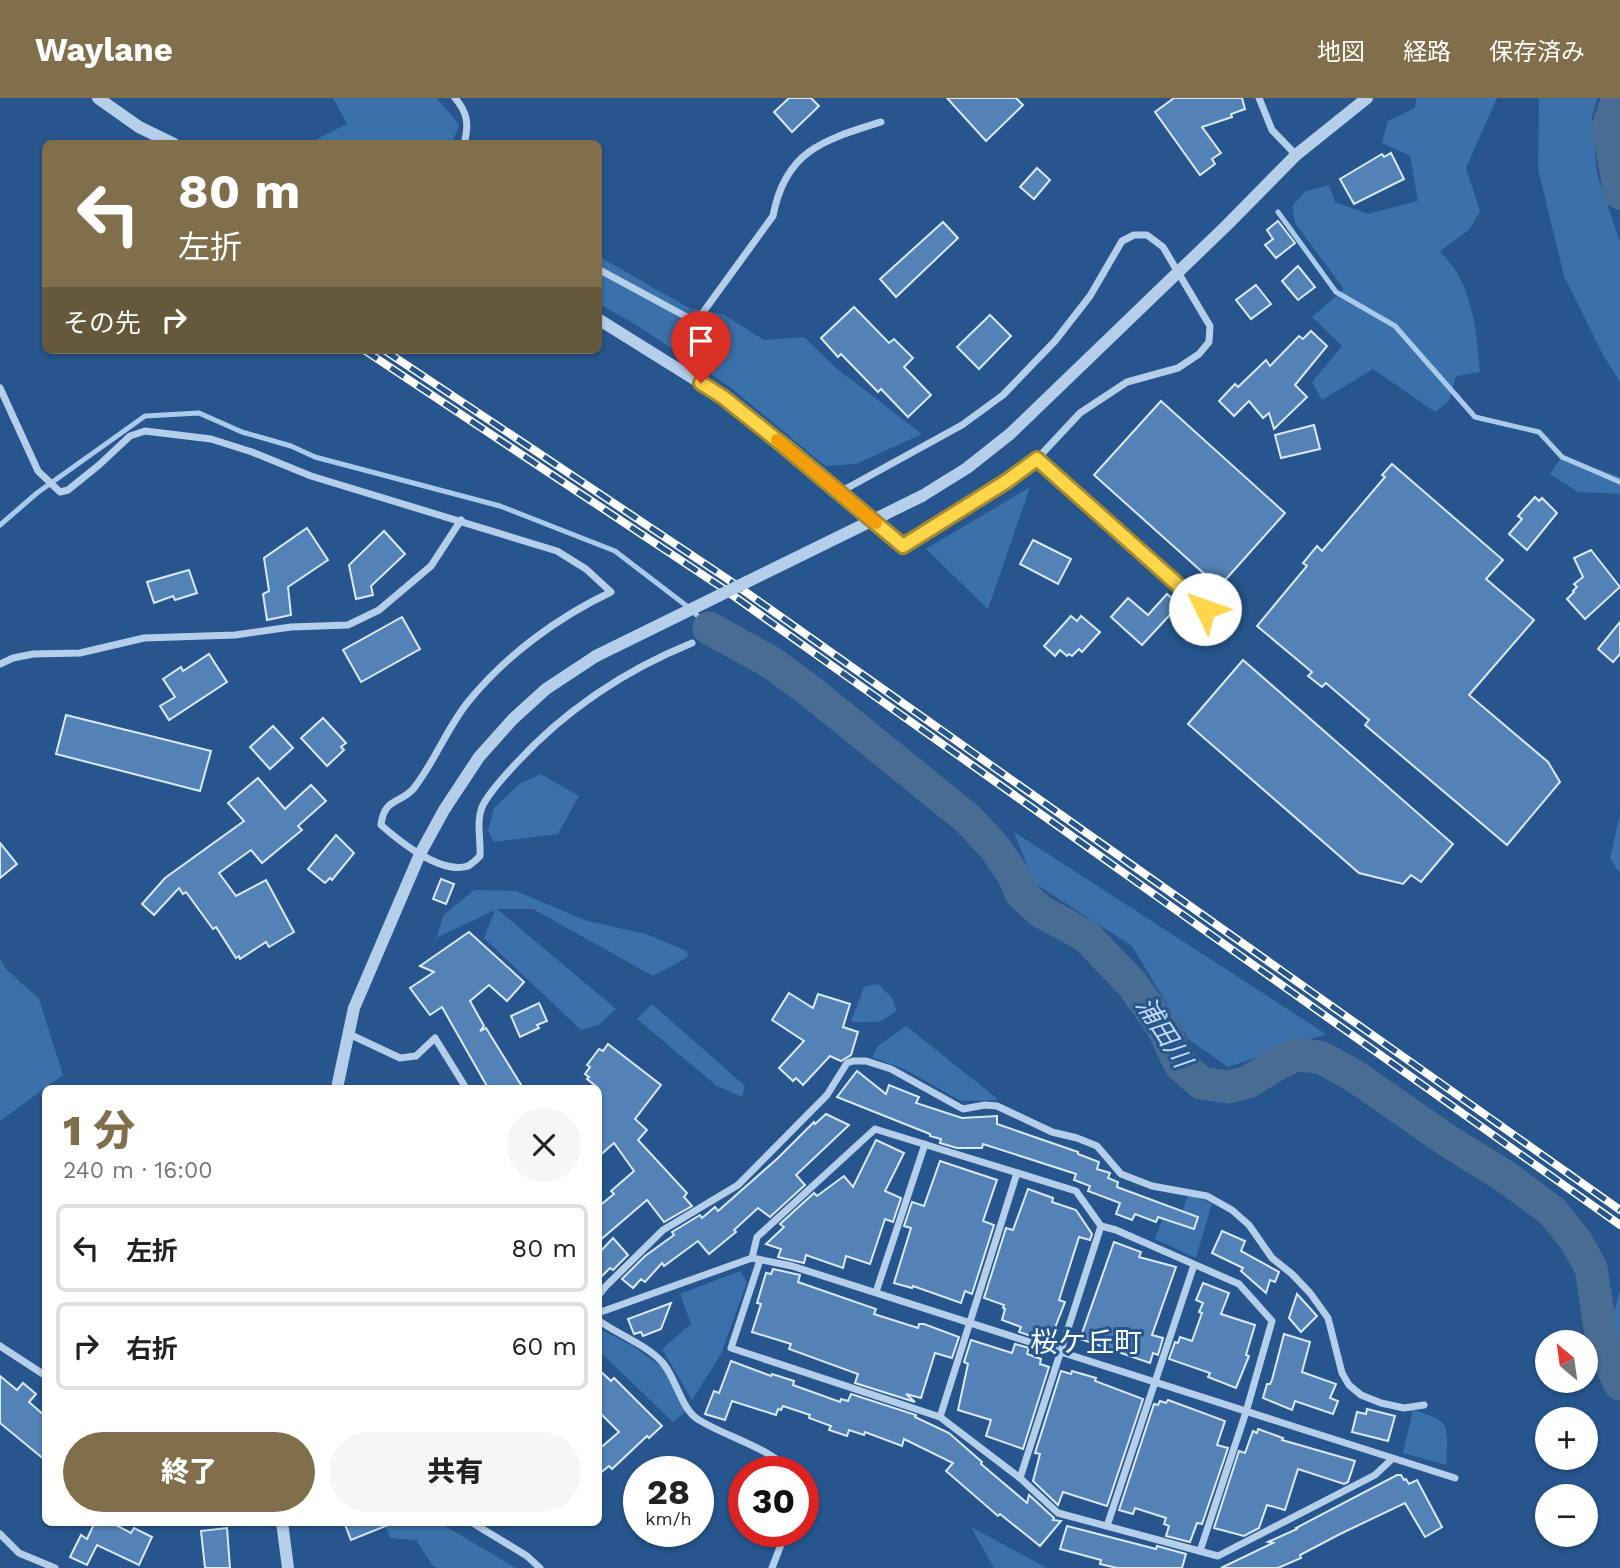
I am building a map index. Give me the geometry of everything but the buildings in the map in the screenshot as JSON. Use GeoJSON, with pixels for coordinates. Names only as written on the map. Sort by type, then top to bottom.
{"type":"FeatureCollection","features":[{"type":"Feature","properties":{"kind":"street"},"geometry":{"type":"LineString","coordinates":[[98,98],[138,127],[166,140]]}},
{"type":"Feature","properties":{"kind":"street"},"geometry":{"type":"LineString","coordinates":[[455,98],[464,107],[469,126],[465,140]]}},
{"type":"Feature","properties":{"kind":"street"},"geometry":{"type":"LineString","coordinates":[[1259,98],[1272,130],[1296,155]]}},
{"type":"Feature","properties":{"kind":"street"},"geometry":{"type":"LineString","coordinates":[[338,1085],[354,1008],[419,854],[479,757],[513,719],[546,689],[596,656],[922,496],[967,468],[1010,434],[1296,155],[1367,98]]}},
{"type":"Feature","properties":{"kind":"street"},"geometry":{"type":"LineString","coordinates":[[602,272],[696,322],[773,216],[776,197],[785,177],[804,153],[842,134],[881,122]]}},
{"type":"Feature","properties":{"kind":"street"},"geometry":{"type":"LineString","coordinates":[[602,321],[723,397],[903,546],[1007,481],[1037,459],[1080,413],[1127,382],[1178,368],[1199,354],[1209,342],[1210,326],[1163,247],[1147,235],[1134,235],[1122,241],[1090,296],[1055,341],[1003,395],[962,425],[840,492]]}},
{"type":"Feature","properties":{"kind":"street"},"geometry":{"type":"LineString","coordinates":[[0,388],[38,471],[60,492],[68,489],[131,436],[145,431],[211,439],[311,476],[557,551],[586,569],[611,592],[579,607],[501,667],[468,702],[412,790],[394,800],[382,814],[381,825],[419,854],[453,868],[470,866],[480,856],[479,821],[482,806],[533,745],[601,690],[664,654],[692,643]]}},
{"type":"Feature","properties":{"kind":"street"},"geometry":{"type":"LineString","coordinates":[[1037,459],[1205,609]]}},
{"type":"Feature","properties":{"kind":"street"},"geometry":{"type":"LineString","coordinates":[[0,664],[33,654],[80,653],[144,638],[235,635],[291,627],[348,625],[380,610],[431,566],[461,520]]}},
{"type":"Feature","properties":{"kind":"street"},"geometry":{"type":"LineString","coordinates":[[349,1034],[400,1058],[416,1056],[435,1038],[464,1085]]}},
{"type":"Feature","properties":{"kind":"street"},"geometry":{"type":"LineString","coordinates":[[602,1291],[663,1230],[738,1185],[827,1095],[847,1063],[853,1060],[866,1061],[891,1069],[963,1109],[997,1106],[1052,1132],[1097,1146],[1121,1174],[1152,1186],[1207,1196],[1232,1210],[1249,1225],[1272,1258],[1310,1293],[1328,1318],[1342,1373],[1349,1385],[1361,1395],[1381,1402],[1404,1408],[1424,1405]]}},
{"type":"Feature","properties":{"kind":"street"},"geometry":{"type":"LineString","coordinates":[[1200,1551],[1246,1412],[1272,1321],[1239,1284],[1116,1230],[1101,1227],[1076,1191],[875,1129],[757,1237],[756,1259],[731,1348],[940,1417],[1020,1478],[1058,1513],[1218,1556],[1375,1475],[1392,1459]]}},
{"type":"Feature","properties":{"kind":"street"},"geometry":{"type":"LineString","coordinates":[[876,1292],[925,1144]]}},
{"type":"Feature","properties":{"kind":"street"},"geometry":{"type":"LineString","coordinates":[[940,1417],[1017,1173]]}},
{"type":"Feature","properties":{"kind":"street"},"geometry":{"type":"LineString","coordinates":[[1020,1478],[1101,1227]]}},
{"type":"Feature","properties":{"kind":"street"},"geometry":{"type":"LineString","coordinates":[[602,1312],[756,1259],[792,1266],[1455,1478]]}},
{"type":"Feature","properties":{"kind":"street"},"geometry":{"type":"LineString","coordinates":[[1107,1526],[1194,1265]]}},
{"type":"Feature","properties":{"kind":"street"},"geometry":{"type":"LineString","coordinates":[[602,1322],[662,1360],[695,1417],[772,1456]]}},
{"type":"Feature","properties":{"kind":"street"},"geometry":{"type":"LineString","coordinates":[[0,1346],[42,1373]]}},
{"type":"Feature","properties":{"kind":"street"},"geometry":{"type":"LineString","coordinates":[[283,1526],[288,1568]]}},
{"type":"Feature","properties":{"kind":"street"},"geometry":{"type":"LineString","coordinates":[[478,1526],[527,1556],[540,1568]]}},
{"type":"Feature","properties":{"kind":"street"},"geometry":{"type":"LineString","coordinates":[[0,1534],[19,1553],[55,1568]]}},
{"type":"Feature","properties":{"kind":"street"},"geometry":{"type":"LineString","coordinates":[[772,1568],[780,1547]]}},
{"type":"Feature","properties":{"kind":"shaded area"},"geometry":{"type":"Polygon","coordinates":[[[333,98],[437,98],[459,125],[453,140],[315,140],[347,124],[333,98]]]}},
{"type":"Feature","properties":{"kind":"shaded area"},"geometry":{"type":"Polygon","coordinates":[[[1416,98],[1497,98],[1466,168],[1480,211],[1470,229],[1440,251],[1457,273],[1471,307],[1480,372],[1456,376],[1449,401],[1435,412],[1373,369],[1322,400],[1312,382],[1342,346],[1312,317],[1344,289],[1295,223],[1292,206],[1306,191],[1329,185],[1335,202],[1368,214],[1418,201],[1410,156],[1382,143],[1388,121],[1415,108],[1416,98]]]}},
{"type":"Feature","properties":{"kind":"shaded area"},"geometry":{"type":"Polygon","coordinates":[[[1539,98],[1597,98],[1592,117],[1597,174],[1620,242],[1620,382],[1603,355],[1564,276],[1538,169],[1539,98]]]}},
{"type":"Feature","properties":{"kind":"shaded area"},"geometry":{"type":"Polygon","coordinates":[[[602,258],[689,308],[723,314],[764,340],[804,337],[836,368],[922,434],[856,464],[825,466],[730,387],[602,306],[602,258]]]}},
{"type":"Feature","properties":{"kind":"shaded area"},"geometry":{"type":"Polygon","coordinates":[[[1562,456],[1620,477],[1620,494],[1578,492],[1550,474],[1562,456]]]}},
{"type":"Feature","properties":{"kind":"shaded area"},"geometry":{"type":"Polygon","coordinates":[[[1030,487],[988,609],[926,549],[1030,487]]]}},
{"type":"Feature","properties":{"kind":"shaded area"},"geometry":{"type":"Polygon","coordinates":[[[541,774],[579,796],[558,834],[494,842],[488,831],[494,808],[519,784],[541,774]]]}},
{"type":"Feature","properties":{"kind":"shaded area"},"geometry":{"type":"Polygon","coordinates":[[[1620,814],[1620,873],[1610,858],[1620,814]]]}},
{"type":"Feature","properties":{"kind":"shaded area"},"geometry":{"type":"Polygon","coordinates":[[[1014,832],[1326,1034],[1228,1067],[1188,1039],[1132,946],[1034,883],[1014,832]]]}},
{"type":"Feature","properties":{"kind":"shaded area"},"geometry":{"type":"Polygon","coordinates":[[[474,890],[516,891],[587,921],[646,934],[687,951],[688,957],[653,976],[533,909],[497,909],[616,1009],[598,1025],[581,1030],[484,938],[495,910],[436,938],[444,915],[474,890]]]}},
{"type":"Feature","properties":{"kind":"shaded area"},"geometry":{"type":"Polygon","coordinates":[[[0,959],[6,969],[39,999],[63,1075],[49,1085],[42,1085],[42,1090],[0,1121],[0,959]]]}},
{"type":"Feature","properties":{"kind":"shaded area"},"geometry":{"type":"Polygon","coordinates":[[[878,984],[892,998],[897,1011],[879,1022],[851,1021],[864,987],[878,984]]]}},
{"type":"Feature","properties":{"kind":"shaded area"},"geometry":{"type":"Polygon","coordinates":[[[652,1004],[745,1086],[742,1097],[717,1086],[637,1019],[652,1004]]]}},
{"type":"Feature","properties":{"kind":"shaded area"},"geometry":{"type":"Polygon","coordinates":[[[906,1026],[999,1100],[961,1101],[906,1070],[872,1057],[878,1046],[906,1026]]]}},
{"type":"Feature","properties":{"kind":"shaded area"},"geometry":{"type":"Polygon","coordinates":[[[1188,1195],[1212,1203],[1196,1258],[1155,1239],[1162,1220],[1178,1224],[1188,1195]]]}},
{"type":"Feature","properties":{"kind":"shaded area"},"geometry":{"type":"Polygon","coordinates":[[[740,1271],[747,1282],[721,1354],[692,1400],[662,1349],[691,1324],[680,1294],[740,1271]]]}},
{"type":"Feature","properties":{"kind":"shaded area"},"geometry":{"type":"Polygon","coordinates":[[[1620,1290],[1620,1358],[1617,1352],[1614,1312],[1620,1290]]]}},
{"type":"Feature","properties":{"kind":"shaded area"},"geometry":{"type":"Polygon","coordinates":[[[602,1330],[633,1346],[662,1367],[686,1411],[673,1422],[602,1354],[602,1330]]]}},
{"type":"Feature","properties":{"kind":"shaded area"},"geometry":{"type":"Polygon","coordinates":[[[1413,1410],[1442,1422],[1447,1434],[1447,1465],[1403,1453],[1413,1410]]]}},
{"type":"Feature","properties":{"kind":"shaded area"},"geometry":{"type":"Polygon","coordinates":[[[385,1526],[445,1526],[516,1568],[438,1568],[433,1566],[416,1540],[390,1538],[385,1526]]]}},
{"type":"Feature","properties":{"kind":"shaded area"},"geometry":{"type":"Polygon","coordinates":[[[971,1527],[1045,1567],[1046,1568],[994,1568],[971,1527]]]}},
{"type":"Feature","properties":{"kind":"waterway"},"geometry":{"type":"LineString","coordinates":[[1618,98],[1608,127],[1620,193]]}},
{"type":"Feature","properties":{"kind":"waterway"},"geometry":{"type":"LineString","coordinates":[[1278,212],[1336,292],[1395,326],[1475,417],[1539,432],[1562,457],[1620,482]]}},
{"type":"Feature","properties":{"kind":"waterway"},"geometry":{"type":"LineString","coordinates":[[0,525],[37,493],[145,416],[199,413],[242,432],[291,446],[315,457],[500,506],[615,551],[692,610],[709,628]]}},
{"type":"Feature","properties":{"kind":"waterway","name":"浦田川"},"geometry":{"type":"LineString","coordinates":[[709,628],[772,663],[810,691],[968,819],[995,848],[1014,876],[1021,893],[1040,911],[1086,936],[1132,984],[1162,1026],[1180,1064],[1201,1083],[1228,1087],[1248,1082],[1297,1055],[1320,1057],[1353,1075],[1552,1211],[1576,1241],[1591,1268],[1603,1346],[1620,1384]]}},
{"type":"Feature","properties":{"kind":"railway"},"geometry":{"type":"LineString","coordinates":[[370,354],[721,587],[1620,1225]]}},
{"type":"Feature","properties":{"kind":"railway"},"geometry":{"type":"LineString","coordinates":[[390,354],[726,578],[1620,1210]]}},
{"type":"Feature","properties":{"kind":"slow traffic"},"geometry":{"type":"LineString","coordinates":[[777,440],[876,523]]}},
{"type":"Feature","properties":{"kind":"district","name":"桜ケ丘町"},"geometry":{"type":"Point","coordinates":[1086,1342]}},
{"type":"Feature","properties":{"kind":"route"},"geometry":{"type":"LineString","coordinates":[[701,383],[723,397],[783,445],[903,546],[1007,481],[1037,459],[1205,609]]}}]}
